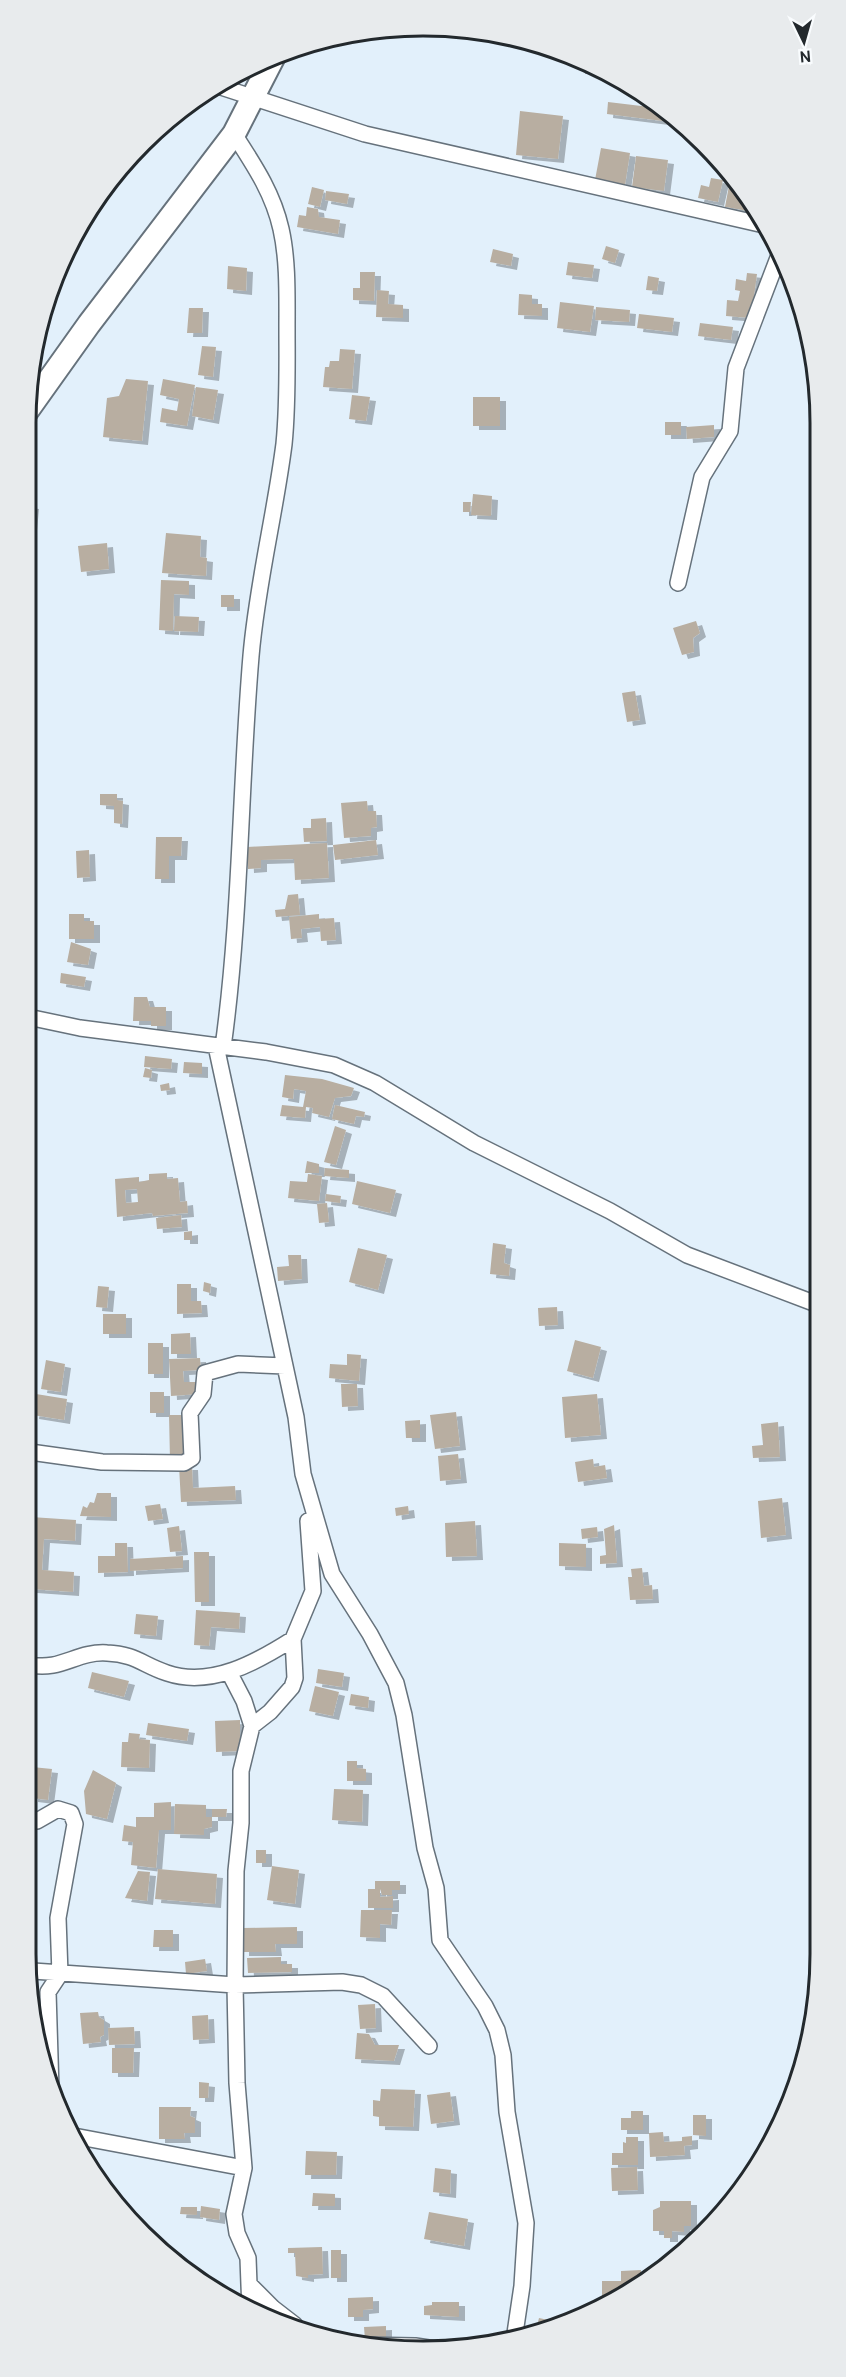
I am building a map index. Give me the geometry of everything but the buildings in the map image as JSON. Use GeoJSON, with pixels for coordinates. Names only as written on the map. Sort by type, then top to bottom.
{"type":"FeatureCollection","features":[{"type":"Feature","properties":{"kind":"street"},"geometry":{"type":"LineString","coordinates":[[37,397],[89,324],[234,134],[268,68]]}},
{"type":"Feature","properties":{"kind":"street"},"geometry":{"type":"LineString","coordinates":[[227,90],[365,134],[754,223]]}},
{"type":"Feature","properties":{"kind":"street"},"geometry":{"type":"LineString","coordinates":[[234,134],[265,182],[282,231],[287,304],[287,393],[283,446],[261,575],[251,654],[239,829],[232,985],[220,1046],[296,1417],[313,1563],[313,1591],[292,1639],[296,1669],[292,1687],[270,1712],[252,1726]]}},
{"type":"Feature","properties":{"kind":"street"},"geometry":{"type":"LineString","coordinates":[[678,583],[702,477],[730,431],[736,368],[776,264]]}},
{"type":"Feature","properties":{"kind":"street"},"geometry":{"type":"LineString","coordinates":[[36,1019],[80,1028],[220,1046],[334,1065],[375,1083],[474,1143],[610,1211],[687,1255],[810,1302]]}},
{"type":"Feature","properties":{"kind":"street"},"geometry":{"type":"LineString","coordinates":[[36,1453],[102,1462],[184,1463],[192,1458],[190,1413],[203,1394],[205,1372],[238,1364],[285,1366]]}},
{"type":"Feature","properties":{"kind":"street"},"geometry":{"type":"LineString","coordinates":[[303,1474],[332,1575],[370,1634],[396,1683],[404,1715],[425,1848],[436,1887],[440,1940],[462,1969],[497,2030],[503,2055],[507,2112],[526,2223],[522,2286],[516,2330]]}},
{"type":"Feature","properties":{"kind":"street"},"geometry":{"type":"LineString","coordinates":[[36,1666],[49,1668],[87,1653],[107,1653],[136,1657],[169,1674],[192,1676],[229,1672],[261,1659],[292,1639]]}},
{"type":"Feature","properties":{"kind":"street"},"geometry":{"type":"LineString","coordinates":[[229,1672],[244,1701],[252,1726],[241,1771],[241,1823],[236,1871],[237,2083],[244,2168],[234,2214],[237,2233],[248,2258],[250,2300]]}},
{"type":"Feature","properties":{"kind":"street"},"geometry":{"type":"LineString","coordinates":[[36,1821],[58,1809],[71,1813],[75,1824],[58,1918],[60,1974],[48,1992],[50,2057]]}},
{"type":"Feature","properties":{"kind":"street"},"geometry":{"type":"LineString","coordinates":[[37,1971],[235,1985],[342,1982],[368,1988],[383,1996],[429,2046]]}},
{"type":"Feature","properties":{"kind":"street"},"geometry":{"type":"LineString","coordinates":[[83,2138],[244,2168]]}},
{"type":"Feature","properties":{"kind":"street"},"geometry":{"type":"LineString","coordinates":[[250,2285],[281,2314]]}}]}
